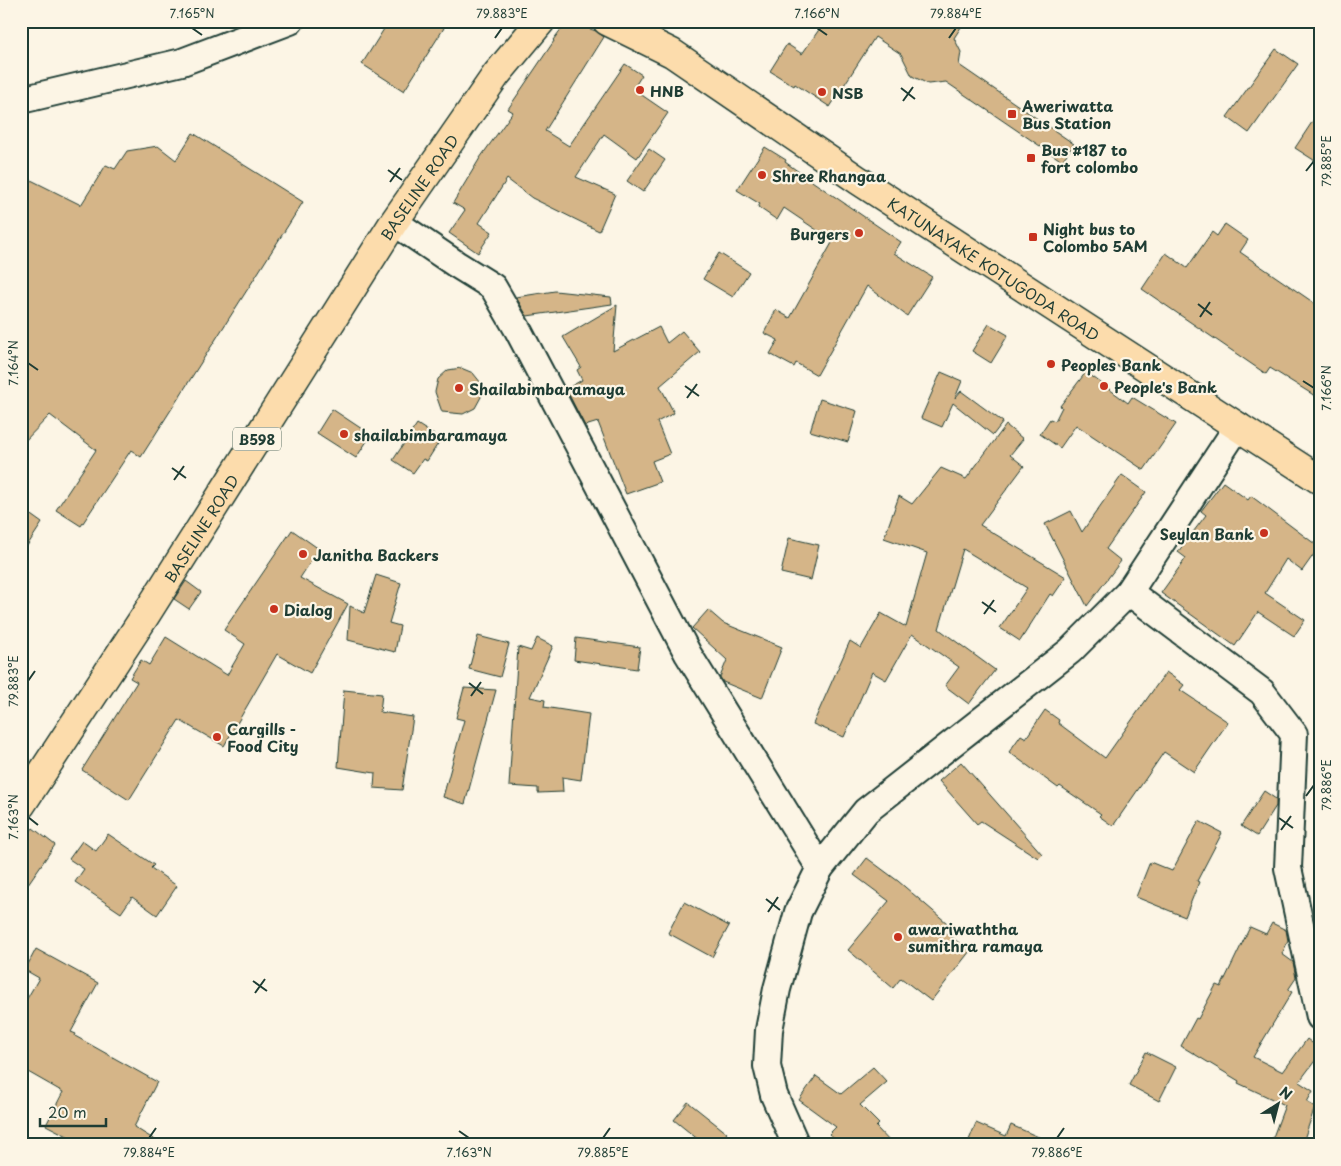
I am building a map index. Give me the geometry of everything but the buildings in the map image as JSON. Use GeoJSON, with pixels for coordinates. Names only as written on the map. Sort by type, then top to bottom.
{"type":"FeatureCollection","features":[{"type":"Feature","properties":{"kind":"main road","name":"BASELINE ROAD"},"geometry":{"type":"LineString","coordinates":[[496,75],[517,21]]}},
{"type":"Feature","properties":{"kind":"main road","name":"BASELINE ROAD"},"geometry":{"type":"LineString","coordinates":[[21,805],[144,616],[394,222],[496,75],[541,21]]}},
{"type":"Feature","properties":{"kind":"main road","name":"KATUNAYAKE KOTUGODA ROAD"},"geometry":{"type":"LineString","coordinates":[[607,21],[672,53],[858,180],[1320,480]]}},
{"type":"Feature","properties":{"kind":"main road","name":"KATUNAYAKE KOTUGODA ROAD"},"geometry":{"type":"LineString","coordinates":[[641,21],[672,53]]}},
{"type":"Feature","properties":{"kind":"street"},"geometry":{"type":"LineString","coordinates":[[21,100],[182,62],[290,21]]}},
{"type":"Feature","properties":{"kind":"street"},"geometry":{"type":"LineString","coordinates":[[394,222],[493,287],[518,330],[688,654],[820,868]]}},
{"type":"Feature","properties":{"kind":"street"},"geometry":{"type":"LineString","coordinates":[[796,1145],[774,1095],[767,1066],[769,1030],[777,989],[798,912],[820,868],[866,811],[1070,651],[1129,592],[1238,426]]}},
{"type":"Feature","properties":{"kind":"street"},"geometry":{"type":"LineString","coordinates":[[1129,592],[1262,692],[1294,734],[1288,868],[1320,1017]]}},
{"type":"Feature","properties":{"kind":"place","name":"HNB"},"geometry":{"type":"Point","coordinates":[640,90]}},
{"type":"Feature","properties":{"kind":"place","name":"NSB"},"geometry":{"type":"Point","coordinates":[822,92]}},
{"type":"Feature","properties":{"kind":"place","name":"Aweriwatta Bus Station"},"geometry":{"type":"Point","coordinates":[1012,114]}},
{"type":"Feature","properties":{"kind":"place","name":"Bus #187 to fort colombo"},"geometry":{"type":"Point","coordinates":[1031,158]}},
{"type":"Feature","properties":{"kind":"place","name":"Shree Rhangaa"},"geometry":{"type":"Point","coordinates":[762,175]}},
{"type":"Feature","properties":{"kind":"place","name":"Burgers"},"geometry":{"type":"Point","coordinates":[859,233]}},
{"type":"Feature","properties":{"kind":"place","name":"Night bus to Colombo 5AM"},"geometry":{"type":"Point","coordinates":[1033,237]}},
{"type":"Feature","properties":{"kind":"place","name":"Peoples Bank"},"geometry":{"type":"Point","coordinates":[1051,364]}},
{"type":"Feature","properties":{"kind":"place","name":"People's Bank"},"geometry":{"type":"Point","coordinates":[1104,386]}},
{"type":"Feature","properties":{"kind":"place","name":"Shailabimbaramaya"},"geometry":{"type":"Point","coordinates":[459,388]}},
{"type":"Feature","properties":{"kind":"place","name":"shailabimbaramaya"},"geometry":{"type":"Point","coordinates":[344,434]}},
{"type":"Feature","properties":{"kind":"place","name":"Seylan Bank"},"geometry":{"type":"Point","coordinates":[1264,533]}},
{"type":"Feature","properties":{"kind":"place","name":"Janitha Backers"},"geometry":{"type":"Point","coordinates":[303,554]}},
{"type":"Feature","properties":{"kind":"place","name":"Dialog"},"geometry":{"type":"Point","coordinates":[274,609]}},
{"type":"Feature","properties":{"kind":"place","name":"Cargills - Food City"},"geometry":{"type":"Point","coordinates":[217,737]}},
{"type":"Feature","properties":{"kind":"place","name":"awariwaththa sumithra ramaya"},"geometry":{"type":"Point","coordinates":[898,937]}}]}
